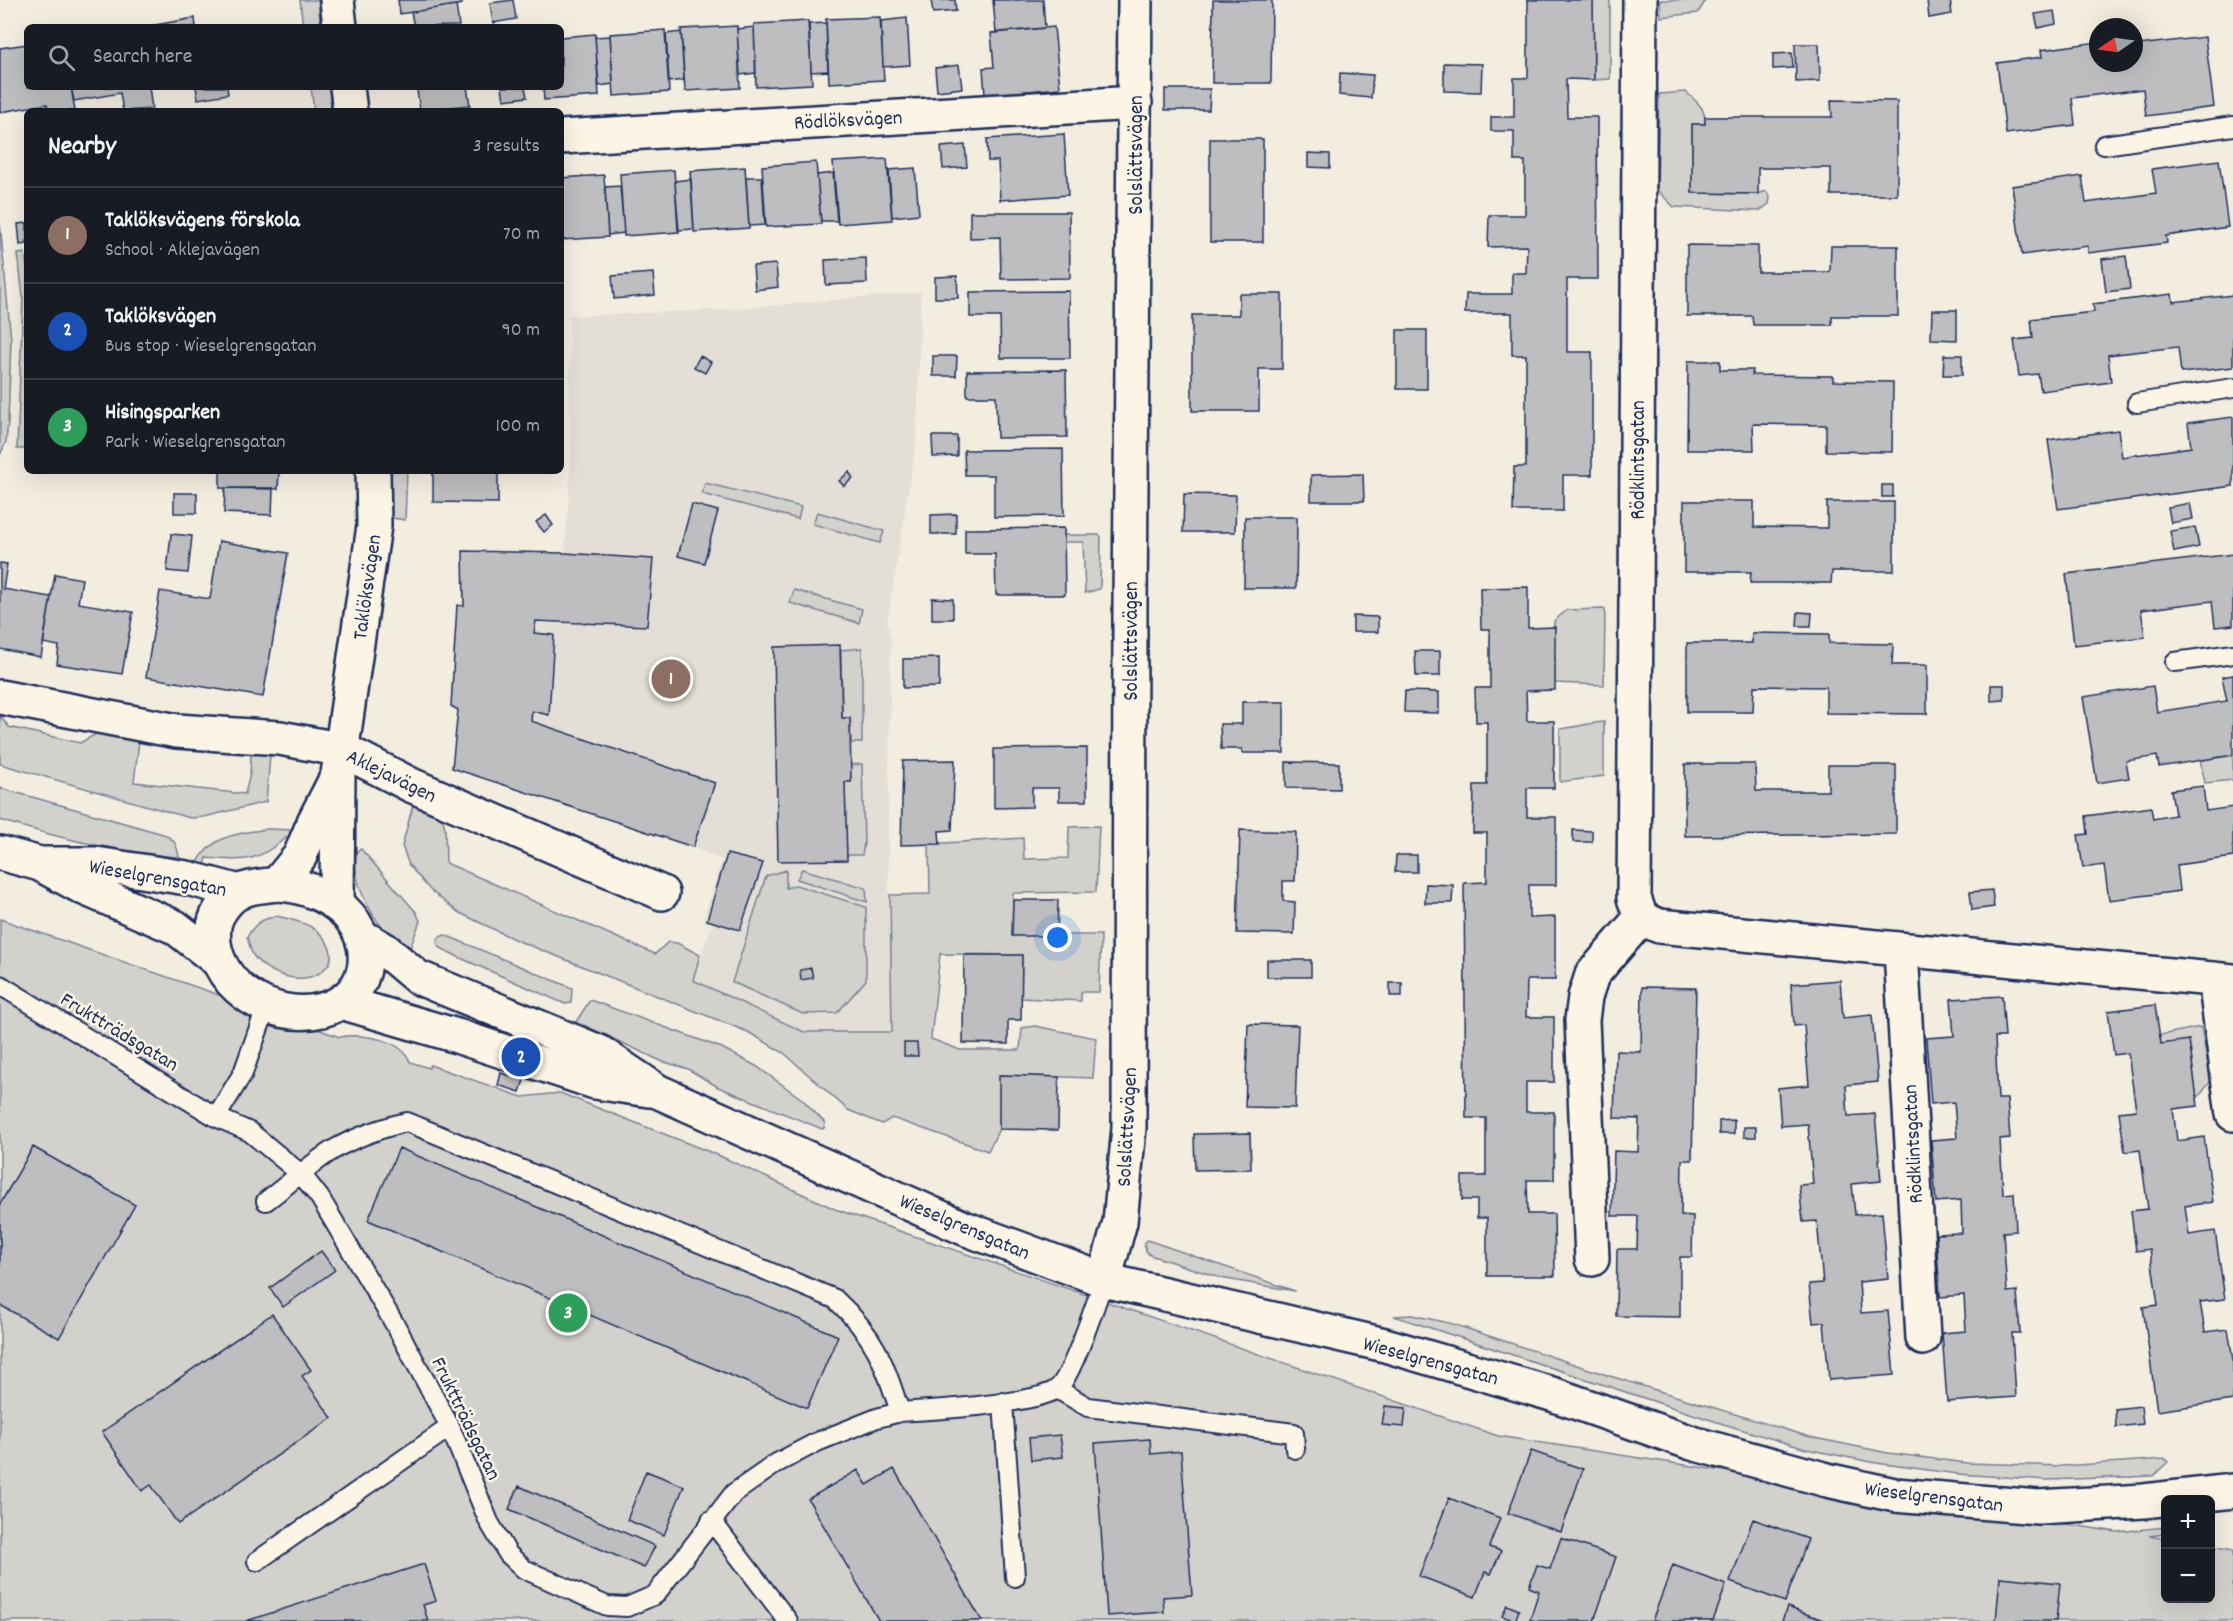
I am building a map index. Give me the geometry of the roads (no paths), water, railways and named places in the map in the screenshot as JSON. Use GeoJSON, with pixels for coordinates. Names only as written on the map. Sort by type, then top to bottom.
{"type":"FeatureCollection","features":[{"type":"Feature","properties":{"kind":"street"},"geometry":{"type":"LineString","coordinates":[[337,0],[340,24]]}},
{"type":"Feature","properties":{"kind":"street","name":"Solslättsvägen"},"geometry":{"type":"LineString","coordinates":[[1104,1280],[1120,1222],[1129,1128],[1135,0]]}},
{"type":"Feature","properties":{"kind":"street","name":"Rödklintsgatan"},"geometry":{"type":"LineString","coordinates":[[1640,0],[1634,898],[1641,918]]}},
{"type":"Feature","properties":{"kind":"street"},"geometry":{"type":"LineString","coordinates":[[347,90],[350,108]]}},
{"type":"Feature","properties":{"kind":"street","name":"Rödlöksvägen"},"geometry":{"type":"LineString","coordinates":[[564,137],[1135,102]]}},
{"type":"Feature","properties":{"kind":"street","name":"Taklöksvägen"},"geometry":{"type":"LineString","coordinates":[[337,905],[340,762],[374,526],[373,474]]}},
{"type":"Feature","properties":{"kind":"street","name":"Aklejavägen"},"geometry":{"type":"LineString","coordinates":[[0,697],[177,731],[280,738],[340,762],[411,785],[662,893]]}},
{"type":"Feature","properties":{"kind":"street","name":"Taklöksvägen"},"geometry":{"type":"LineString","coordinates":[[277,884],[300,856],[340,762]]}},
{"type":"Feature","properties":{"kind":"street","name":"Wieselgrensgatan"},"geometry":{"type":"LineString","coordinates":[[0,853],[40,864],[82,887],[175,927],[216,958]]}},
{"type":"Feature","properties":{"kind":"street","name":"Wieselgrensgatan"},"geometry":{"type":"LineString","coordinates":[[40,864],[96,864],[187,878],[240,892],[277,884],[303,888],[337,905],[354,923],[362,936],[366,963],[362,979],[353,994],[325,1009],[309,1012],[293,1012],[267,1005],[246,995],[223,972],[216,958],[213,944],[216,918],[223,906],[240,892]]}},
{"type":"Feature","properties":{"kind":"street"},"geometry":{"type":"LineString","coordinates":[[1592,1259],[1582,1020],[1585,997],[1592,975],[1641,918],[1659,926],[2224,980],[2233,1114]]}},
{"type":"Feature","properties":{"kind":"street","name":"Wieselgrensgatan"},"geometry":{"type":"LineString","coordinates":[[362,936],[385,950],[417,977],[599,1052],[657,1091],[964,1228],[1028,1254],[1104,1280],[1396,1348],[1555,1395],[1692,1443],[1827,1480],[1895,1495],[2038,1507],[2144,1501],[2233,1491]]}},
{"type":"Feature","properties":{"kind":"street","name":"Rödklintsgatan"},"geometry":{"type":"LineString","coordinates":[[1901,950],[1923,1338]]}},
{"type":"Feature","properties":{"kind":"street","name":"Wieselgrensgatan"},"geometry":{"type":"LineString","coordinates":[[341,1002],[446,1032],[595,1082],[657,1091]]}},
{"type":"Feature","properties":{"kind":"lane"},"geometry":{"type":"LineString","coordinates":[[2104,145],[2233,126]]}},
{"type":"Feature","properties":{"kind":"lane"},"geometry":{"type":"LineString","coordinates":[[2137,403],[2233,388]]}},
{"type":"Feature","properties":{"kind":"lane"},"geometry":{"type":"LineString","coordinates":[[2175,662],[2233,654]]}},
{"type":"Feature","properties":{"kind":"lane","name":"Fruktträdsgatan"},"geometry":{"type":"LineString","coordinates":[[0,985],[216,1117],[250,1132],[302,1175],[320,1198],[397,1328],[450,1427],[489,1522],[508,1554],[524,1569],[607,1605],[627,1606],[655,1594],[734,1493],[777,1463],[817,1442],[877,1418],[900,1412],[1003,1402],[1039,1396],[1057,1389]]}},
{"type":"Feature","properties":{"kind":"lane"},"geometry":{"type":"LineString","coordinates":[[216,1117],[243,1072],[267,1005]]}},
{"type":"Feature","properties":{"kind":"lane"},"geometry":{"type":"LineString","coordinates":[[266,1201],[333,1150],[389,1126],[407,1122],[835,1299],[858,1320],[872,1339],[887,1372],[900,1412]]}},
{"type":"Feature","properties":{"kind":"lane"},"geometry":{"type":"LineString","coordinates":[[1104,1280],[1069,1375],[1057,1389],[1088,1407],[1294,1433],[1295,1449]]}},
{"type":"Feature","properties":{"kind":"lane"},"geometry":{"type":"LineString","coordinates":[[1003,1402],[1015,1577]]}},
{"type":"Feature","properties":{"kind":"lane"},"geometry":{"type":"LineString","coordinates":[[256,1561],[450,1427]]}},
{"type":"Feature","properties":{"kind":"lane"},"geometry":{"type":"LineString","coordinates":[[711,1520],[788,1621]]}},
{"type":"Feature","properties":{"kind":"place","name":"Taklöksvägens förskola"},"geometry":{"type":"Point","coordinates":[671,679]}},
{"type":"Feature","properties":{"kind":"place","name":"Taklöksvägen"},"geometry":{"type":"Point","coordinates":[521,1057]}},
{"type":"Feature","properties":{"kind":"place","name":"Hisingsparken"},"geometry":{"type":"Point","coordinates":[568,1313]}}]}
